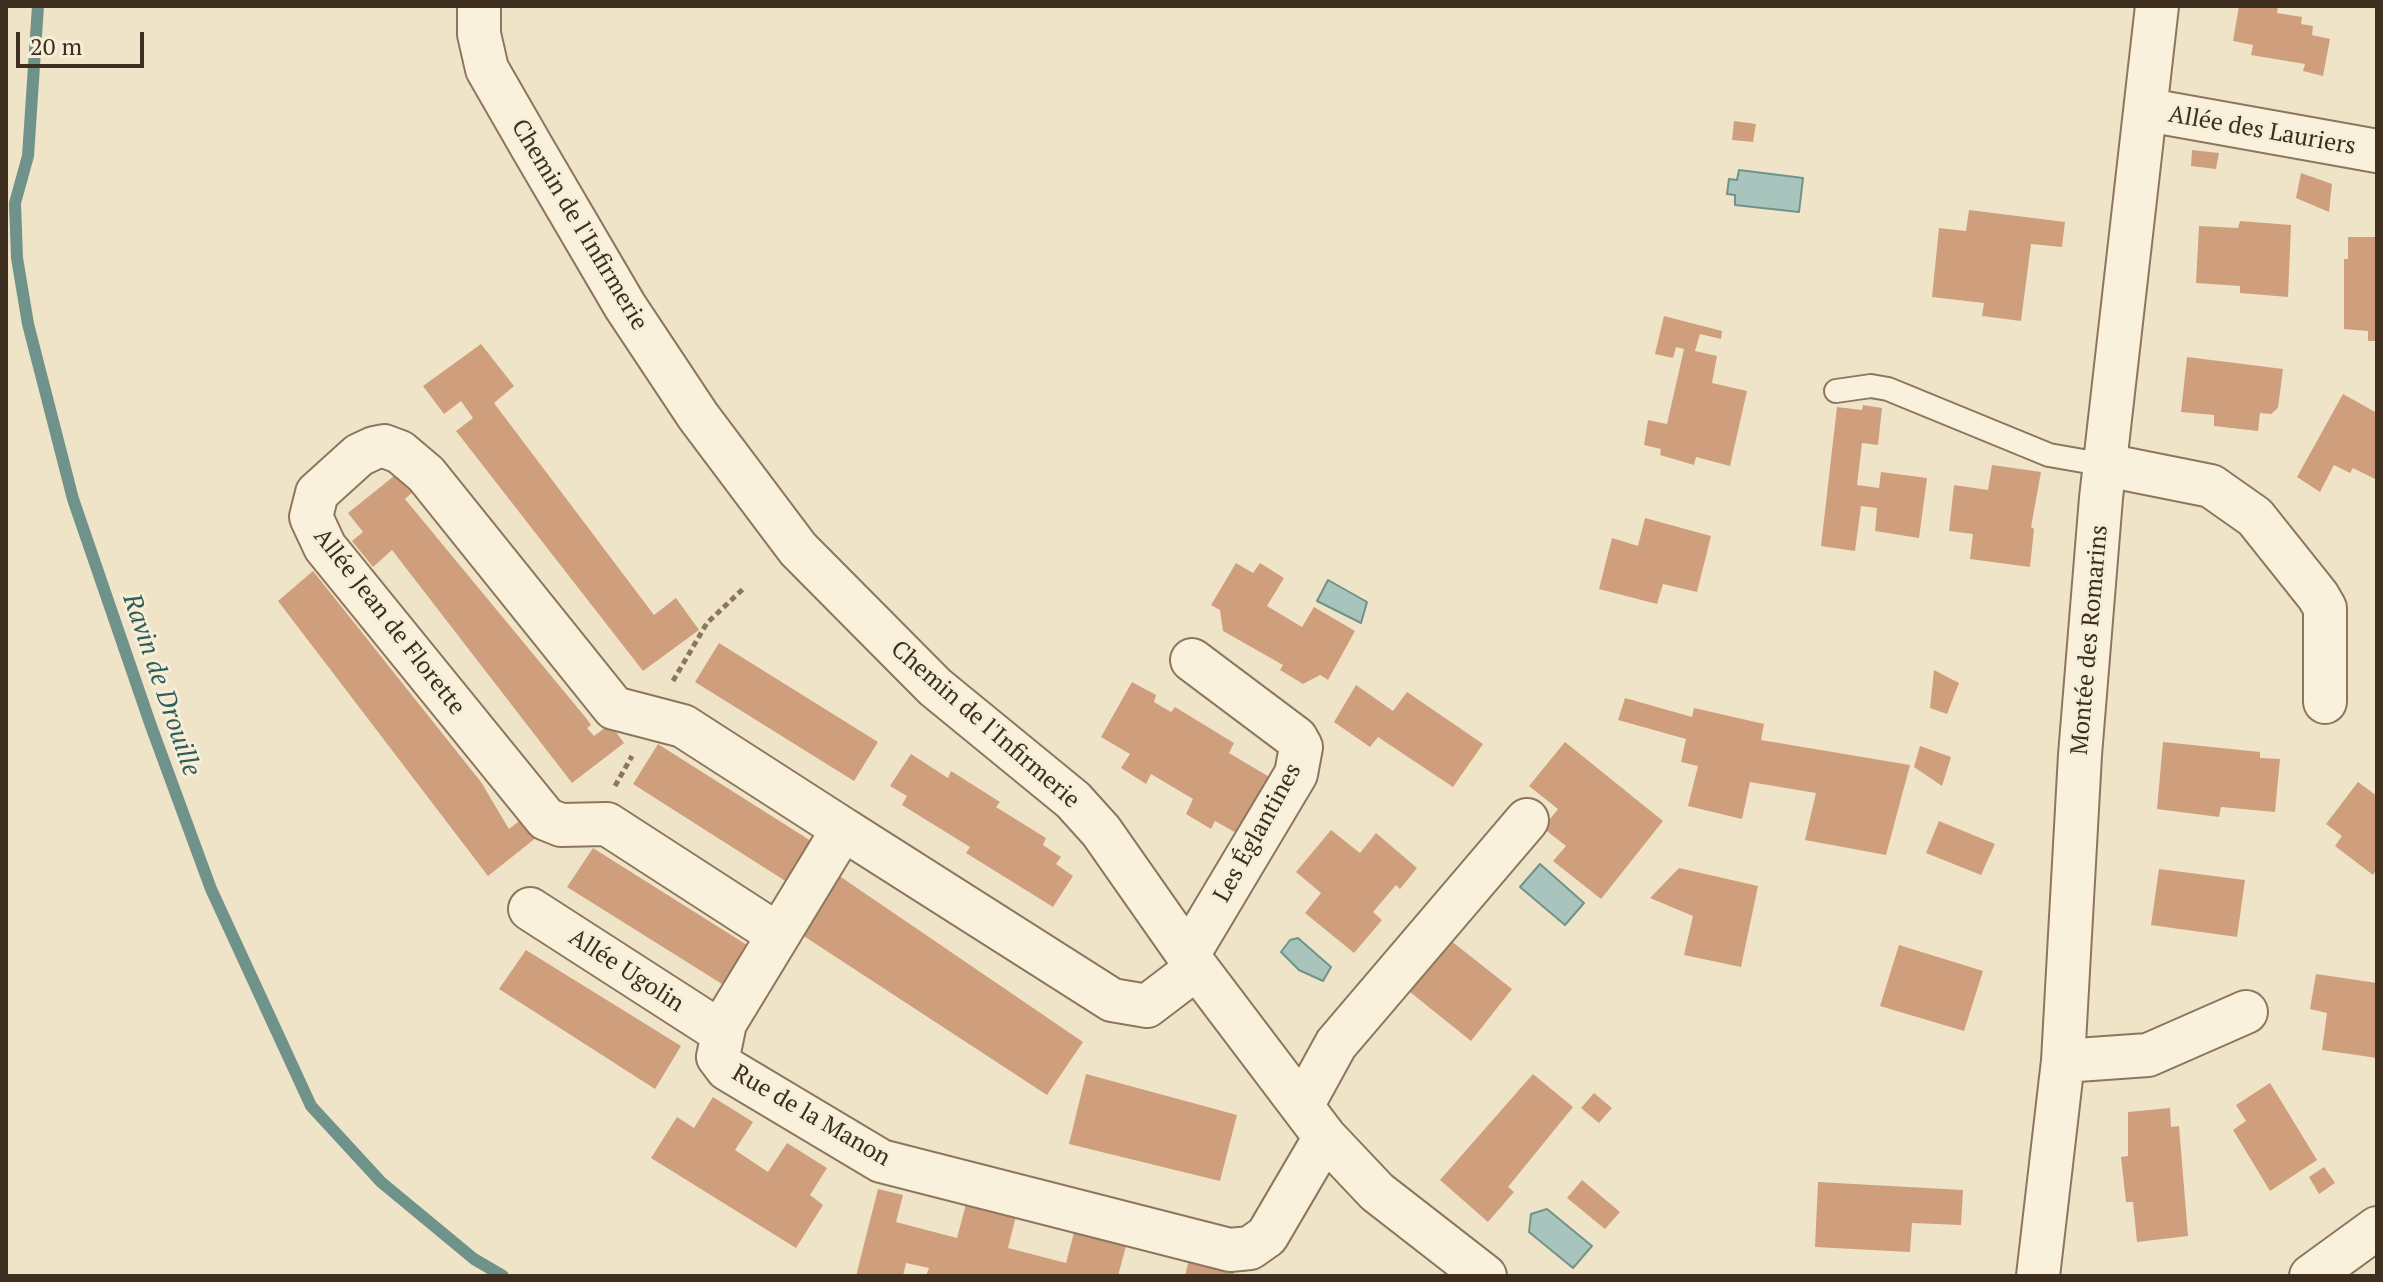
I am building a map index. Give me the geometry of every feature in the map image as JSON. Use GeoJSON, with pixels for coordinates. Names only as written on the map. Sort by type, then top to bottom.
{"type":"FeatureCollection","features":[{"type":"Feature","properties":{"kind":"street","name":"Chemin de l'Infirmerie"},"geometry":{"type":"LineString","coordinates":[[479,6],[479,34],[487,69],[625,306],[698,416],[798,549],[935,687],[1088,816],[1192,962],[1314,1122],[1377,1192],[1485,1276]]}},
{"type":"Feature","properties":{"kind":"street","name":"Montée des Romarins"},"geometry":{"type":"LineString","coordinates":[[2044,1274],[2063,1061],[2080,755],[2106,465],[2148,110],[2157,6]]}},
{"type":"Feature","properties":{"kind":"street","name":"Allée des Lauriers"},"geometry":{"type":"LineString","coordinates":[[2148,110],[2377,151]]}},
{"type":"Feature","properties":{"kind":"street","name":"Allée Jean de Florette"},"geometry":{"type":"LineString","coordinates":[[777,934],[613,827],[594,822],[561,825],[546,819],[325,547],[311,517],[317,493],[359,455],[384,446],[400,452],[426,474],[614,708],[683,726],[843,829]]}},
{"type":"Feature","properties":{"kind":"street"},"geometry":{"type":"LineString","coordinates":[[2106,465],[2211,486],[2255,517],[2325,608],[2325,702]]}},
{"type":"Feature","properties":{"kind":"street","name":"Les Églantines"},"geometry":{"type":"LineString","coordinates":[[1192,660],[1296,738],[1301,747],[1296,774],[1192,962]]}},
{"type":"Feature","properties":{"kind":"street","name":"Rue de la Manon"},"geometry":{"type":"LineString","coordinates":[[843,829],[777,934],[721,1032],[718,1057],[727,1069],[881,1161],[1217,1248],[1250,1248],[1267,1236],[1314,1122],[1336,1044],[1527,820]]}},
{"type":"Feature","properties":{"kind":"street"},"geometry":{"type":"LineString","coordinates":[[843,829],[1112,1000],[1147,1006],[1192,962]]}},
{"type":"Feature","properties":{"kind":"street","name":"Allée Ugolin"},"geometry":{"type":"LineString","coordinates":[[530,909],[721,1032]]}},
{"type":"Feature","properties":{"kind":"street"},"geometry":{"type":"LineString","coordinates":[[2063,1061],[2148,1055],[2246,1012]]}},
{"type":"Feature","properties":{"kind":"street"},"geometry":{"type":"LineString","coordinates":[[2311,1276],[2377,1228]]}},
{"type":"Feature","properties":{"kind":"lane"},"geometry":{"type":"LineString","coordinates":[[1836,391],[1871,386],[1888,389],[2049,455],[2106,465]]}},
{"type":"Feature","properties":{"kind":"path"},"geometry":{"type":"LineString","coordinates":[[680,668],[707,623],[745,587]]}},
{"type":"Feature","properties":{"kind":"water"},"geometry":{"type":"Polygon","coordinates":[[[1739,170],[1803,178],[1799,212],[1735,205],[1735,195],[1727,194],[1729,179],[1737,180],[1739,170]]]}},
{"type":"Feature","properties":{"kind":"water"},"geometry":{"type":"Polygon","coordinates":[[[1328,580],[1367,602],[1361,623],[1317,601],[1328,580]]]}},
{"type":"Feature","properties":{"kind":"water"},"geometry":{"type":"Polygon","coordinates":[[[1540,864],[1584,903],[1565,925],[1520,887],[1540,864]]]}},
{"type":"Feature","properties":{"kind":"water"},"geometry":{"type":"Polygon","coordinates":[[[1298,938],[1331,967],[1323,981],[1299,970],[1281,952],[1290,940],[1298,938]]]}},
{"type":"Feature","properties":{"kind":"water"},"geometry":{"type":"Polygon","coordinates":[[[1547,1209],[1592,1246],[1573,1268],[1529,1232],[1531,1214],[1547,1209]]]}},
{"type":"Feature","properties":{"kind":"building"},"geometry":{"type":"Polygon","coordinates":[[[2239,6],[2278,6],[2277,13],[2302,17],[2301,24],[2313,26],[2312,35],[2330,39],[2323,76],[2303,71],[2305,64],[2251,55],[2253,45],[2233,41],[2239,6]]]}},
{"type":"Feature","properties":{"kind":"building"},"geometry":{"type":"Polygon","coordinates":[[[1734,121],[1756,124],[1753,142],[1732,140],[1734,121]]]}},
{"type":"Feature","properties":{"kind":"building"},"geometry":{"type":"Polygon","coordinates":[[[2192,150],[2219,153],[2216,169],[2191,166],[2192,150]]]}},
{"type":"Feature","properties":{"kind":"building"},"geometry":{"type":"Polygon","coordinates":[[[2301,173],[2332,184],[2329,212],[2296,198],[2301,173]]]}},
{"type":"Feature","properties":{"kind":"building"},"geometry":{"type":"Polygon","coordinates":[[[1969,210],[2065,222],[2062,247],[2031,244],[2021,321],[1982,316],[1984,303],[1932,297],[1939,228],[1966,231],[1969,210]]]}},
{"type":"Feature","properties":{"kind":"building"},"geometry":{"type":"Polygon","coordinates":[[[2240,221],[2291,225],[2288,297],[2240,293],[2240,286],[2196,283],[2199,226],[2238,228],[2240,221]]]}},
{"type":"Feature","properties":{"kind":"building"},"geometry":{"type":"Polygon","coordinates":[[[2348,237],[2377,237],[2377,341],[2368,341],[2368,331],[2344,329],[2344,259],[2348,259],[2348,237]]]}},
{"type":"Feature","properties":{"kind":"building"},"geometry":{"type":"Polygon","coordinates":[[[1664,316],[1722,331],[1721,339],[1700,334],[1695,351],[1717,356],[1712,383],[1747,391],[1730,466],[1696,457],[1694,465],[1660,455],[1661,449],[1644,445],[1648,420],[1667,424],[1684,349],[1676,347],[1673,358],[1655,354],[1664,316]]]}},
{"type":"Feature","properties":{"kind":"building"},"geometry":{"type":"Polygon","coordinates":[[[481,344],[514,386],[494,403],[654,615],[676,598],[699,630],[643,671],[456,431],[473,418],[461,401],[444,414],[423,386],[481,344]]]}},
{"type":"Feature","properties":{"kind":"building"},"geometry":{"type":"Polygon","coordinates":[[[2187,357],[2283,369],[2278,408],[2271,414],[2260,413],[2258,431],[2214,426],[2214,415],[2181,412],[2187,357]]]}},
{"type":"Feature","properties":{"kind":"building"},"geometry":{"type":"Polygon","coordinates":[[[2343,394],[2377,413],[2377,480],[2353,468],[2350,473],[2334,465],[2320,492],[2297,477],[2343,394]]]}},
{"type":"Feature","properties":{"kind":"building"},"geometry":{"type":"Polygon","coordinates":[[[1863,405],[1882,408],[1878,445],[1862,443],[1857,485],[1879,488],[1881,472],[1927,478],[1919,538],[1875,531],[1877,508],[1861,506],[1855,551],[1821,546],[1837,407],[1862,410],[1863,405]]]}},
{"type":"Feature","properties":{"kind":"building"},"geometry":{"type":"Polygon","coordinates":[[[1992,465],[2041,472],[2031,527],[2034,529],[2030,567],[1970,559],[1973,534],[1949,531],[1954,485],[1988,490],[1992,465]]]}},
{"type":"Feature","properties":{"kind":"building"},"geometry":{"type":"Polygon","coordinates":[[[399,472],[415,490],[405,499],[586,718],[591,725],[587,728],[594,736],[610,724],[624,743],[572,783],[392,550],[373,567],[352,541],[363,532],[348,513],[399,472]]]}},
{"type":"Feature","properties":{"kind":"building"},"geometry":{"type":"Polygon","coordinates":[[[1645,518],[1711,536],[1697,592],[1663,584],[1657,604],[1599,589],[1612,538],[1638,546],[1645,518]]]}},
{"type":"Feature","properties":{"kind":"building"},"geometry":{"type":"Polygon","coordinates":[[[1236,563],[1253,573],[1260,563],[1284,578],[1267,606],[1302,627],[1314,607],[1355,631],[1328,680],[1320,675],[1303,684],[1280,670],[1283,665],[1223,631],[1220,610],[1211,605],[1236,563]]]}},
{"type":"Feature","properties":{"kind":"building"},"geometry":{"type":"Polygon","coordinates":[[[313,571],[481,782],[509,829],[523,818],[537,837],[488,876],[278,601],[313,571]]]}},
{"type":"Feature","properties":{"kind":"building"},"geometry":{"type":"Polygon","coordinates":[[[719,643],[878,742],[854,781],[695,682],[719,643]]]}},
{"type":"Feature","properties":{"kind":"building"},"geometry":{"type":"Polygon","coordinates":[[[1934,670],[1959,683],[1947,714],[1930,708],[1934,670]]]}},
{"type":"Feature","properties":{"kind":"building"},"geometry":{"type":"Polygon","coordinates":[[[1132,682],[1156,695],[1154,702],[1171,712],[1175,707],[1234,743],[1229,753],[1271,778],[1238,834],[1215,821],[1211,829],[1186,814],[1193,799],[1151,774],[1146,784],[1121,768],[1130,754],[1101,737],[1132,682]]]}},
{"type":"Feature","properties":{"kind":"building"},"geometry":{"type":"Polygon","coordinates":[[[1356,685],[1393,711],[1407,692],[1483,744],[1453,787],[1378,737],[1370,747],[1334,722],[1356,685]]]}},
{"type":"Feature","properties":{"kind":"building"},"geometry":{"type":"Polygon","coordinates":[[[1625,698],[1692,717],[1694,708],[1764,724],[1761,740],[1910,765],[1886,855],[1805,840],[1816,793],[1750,782],[1742,819],[1688,806],[1698,766],[1681,762],[1686,739],[1618,720],[1625,698]]]}},
{"type":"Feature","properties":{"kind":"building"},"geometry":{"type":"Polygon","coordinates":[[[1565,742],[1663,821],[1601,899],[1553,861],[1566,846],[1543,828],[1558,809],[1529,786],[1565,742]]]}},
{"type":"Feature","properties":{"kind":"building"},"geometry":{"type":"Polygon","coordinates":[[[2163,742],[2260,752],[2260,758],[2280,759],[2275,812],[2221,807],[2219,817],[2157,809],[2163,742]]]}},
{"type":"Feature","properties":{"kind":"building"},"geometry":{"type":"Polygon","coordinates":[[[658,744],[811,841],[787,882],[633,784],[658,744]]]}},
{"type":"Feature","properties":{"kind":"building"},"geometry":{"type":"Polygon","coordinates":[[[1920,746],[1951,757],[1942,786],[1914,767],[1920,746]]]}},
{"type":"Feature","properties":{"kind":"building"},"geometry":{"type":"Polygon","coordinates":[[[911,754],[948,778],[951,771],[1000,802],[996,807],[1046,838],[1043,845],[1061,857],[1056,864],[1073,876],[1053,907],[966,853],[970,847],[902,805],[907,796],[890,786],[911,754]]]}},
{"type":"Feature","properties":{"kind":"building"},"geometry":{"type":"Polygon","coordinates":[[[2358,782],[2377,796],[2377,869],[2373,875],[2335,846],[2342,836],[2326,824],[2358,782]]]}},
{"type":"Feature","properties":{"kind":"building"},"geometry":{"type":"Polygon","coordinates":[[[1939,821],[1995,844],[1981,875],[1926,853],[1939,821]]]}},
{"type":"Feature","properties":{"kind":"building"},"geometry":{"type":"Polygon","coordinates":[[[1331,830],[1360,853],[1376,833],[1417,868],[1400,889],[1396,885],[1373,912],[1382,920],[1354,953],[1305,913],[1321,893],[1296,872],[1331,830]]]}},
{"type":"Feature","properties":{"kind":"building"},"geometry":{"type":"Polygon","coordinates":[[[593,848],[747,945],[722,984],[567,887],[593,848]]]}},
{"type":"Feature","properties":{"kind":"building"},"geometry":{"type":"Polygon","coordinates":[[[1679,868],[1758,886],[1741,967],[1684,955],[1693,916],[1650,898],[1679,868]]]}},
{"type":"Feature","properties":{"kind":"building"},"geometry":{"type":"Polygon","coordinates":[[[2159,869],[2245,880],[2237,937],[2151,925],[2159,869]]]}},
{"type":"Feature","properties":{"kind":"building"},"geometry":{"type":"Polygon","coordinates":[[[835,873],[1083,1042],[1047,1095],[796,931],[835,873]]]}},
{"type":"Feature","properties":{"kind":"building"},"geometry":{"type":"Polygon","coordinates":[[[1450,940],[1512,989],[1471,1041],[1410,992],[1450,940]]]}},
{"type":"Feature","properties":{"kind":"building"},"geometry":{"type":"Polygon","coordinates":[[[1899,945],[1983,971],[1964,1031],[1880,1006],[1899,945]]]}},
{"type":"Feature","properties":{"kind":"building"},"geometry":{"type":"Polygon","coordinates":[[[526,950],[681,1046],[655,1089],[499,989],[526,950]]]}},
{"type":"Feature","properties":{"kind":"building"},"geometry":{"type":"Polygon","coordinates":[[[2316,974],[2377,983],[2377,1058],[2322,1050],[2327,1013],[2310,1009],[2316,974]]]}},
{"type":"Feature","properties":{"kind":"building"},"geometry":{"type":"Polygon","coordinates":[[[1086,1074],[1237,1115],[1220,1181],[1069,1144],[1086,1074]]]}},
{"type":"Feature","properties":{"kind":"building"},"geometry":{"type":"Polygon","coordinates":[[[1533,1074],[1573,1107],[1508,1187],[1514,1192],[1488,1222],[1440,1180],[1533,1074]]]}},
{"type":"Feature","properties":{"kind":"building"},"geometry":{"type":"Polygon","coordinates":[[[2270,1083],[2317,1160],[2270,1191],[2233,1130],[2246,1121],[2236,1105],[2270,1083]]]}},
{"type":"Feature","properties":{"kind":"building"},"geometry":{"type":"Polygon","coordinates":[[[1594,1093],[1612,1108],[1599,1123],[1581,1108],[1594,1093]]]}},
{"type":"Feature","properties":{"kind":"building"},"geometry":{"type":"Polygon","coordinates":[[[713,1097],[753,1122],[735,1150],[768,1172],[787,1143],[827,1168],[810,1195],[823,1205],[796,1248],[651,1158],[677,1117],[694,1128],[713,1097]]]}},
{"type":"Feature","properties":{"kind":"building"},"geometry":{"type":"Polygon","coordinates":[[[2170,1108],[2171,1127],[2179,1126],[2188,1236],[2137,1242],[2133,1202],[2126,1202],[2121,1157],[2128,1156],[2128,1112],[2170,1108]]]}},
{"type":"Feature","properties":{"kind":"building"},"geometry":{"type":"Polygon","coordinates":[[[2324,1167],[2335,1183],[2319,1194],[2309,1177],[2324,1167]]]}},
{"type":"Feature","properties":{"kind":"building"},"geometry":{"type":"Polygon","coordinates":[[[1582,1180],[1620,1212],[1605,1229],[1567,1198],[1582,1180]]]}},
{"type":"Feature","properties":{"kind":"building"},"geometry":{"type":"Polygon","coordinates":[[[1818,1182],[1963,1190],[1961,1225],[1912,1223],[1910,1252],[1815,1247],[1818,1182]]]}},
{"type":"Feature","properties":{"kind":"building"},"geometry":{"type":"Polygon","coordinates":[[[878,1189],[903,1195],[896,1222],[957,1238],[966,1204],[1016,1216],[1008,1248],[1066,1263],[1076,1225],[1128,1238],[1118,1276],[926,1276],[929,1268],[906,1263],[903,1276],[856,1276],[878,1189]]]}},
{"type":"Feature","properties":{"kind":"building"},"geometry":{"type":"Polygon","coordinates":[[[1191,1250],[1237,1261],[1233,1276],[1185,1276],[1191,1250]]]}},
{"type":"Feature","properties":{"kind":"waterway","name":"Ravin de Drouille"},"geometry":{"type":"LineString","coordinates":[[38,6],[28,156],[15,203],[17,258],[28,324],[73,499],[151,726],[211,889],[311,1106],[381,1182],[474,1259],[503,1276]]}}]}
